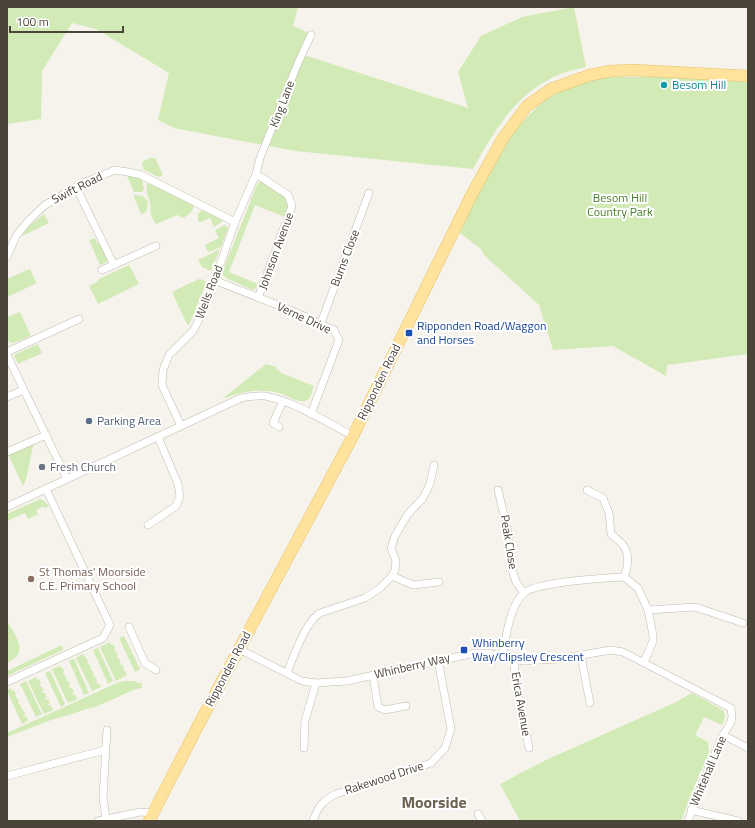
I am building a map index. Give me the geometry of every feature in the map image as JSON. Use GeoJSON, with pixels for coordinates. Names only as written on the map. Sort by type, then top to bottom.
{"type":"FeatureCollection","features":[{"type":"Feature","properties":{"kind":"main road","name":"Ripponden Road"},"geometry":{"type":"LineString","coordinates":[[151,817],[353,436],[471,196],[503,138],[527,106],[551,89],[590,75],[611,71],[633,70],[748,76]]}},
{"type":"Feature","properties":{"kind":"street","name":"King Lane"},"geometry":{"type":"LineString","coordinates":[[256,174],[260,158],[295,69],[311,35]]}},
{"type":"Feature","properties":{"kind":"street","name":"Swift Road"},"geometry":{"type":"LineString","coordinates":[[7,257],[16,236],[29,220],[45,205],[90,180],[115,170],[135,173],[235,222]]}},
{"type":"Feature","properties":{"kind":"street","name":"Wells Road"},"geometry":{"type":"LineString","coordinates":[[181,426],[162,385],[164,370],[169,355],[193,331],[205,308],[235,222],[256,174]]}},
{"type":"Feature","properties":{"kind":"street","name":"Johnson Avenue"},"geometry":{"type":"LineString","coordinates":[[256,174],[288,195],[292,206],[258,298]]}},
{"type":"Feature","properties":{"kind":"street"},"geometry":{"type":"LineString","coordinates":[[76,187],[114,265]]}},
{"type":"Feature","properties":{"kind":"street","name":"Burns Close"},"geometry":{"type":"LineString","coordinates":[[320,323],[369,193]]}},
{"type":"Feature","properties":{"kind":"street"},"geometry":{"type":"LineString","coordinates":[[102,270],[156,246]]}},
{"type":"Feature","properties":{"kind":"street","name":"Verne Drive"},"geometry":{"type":"LineString","coordinates":[[214,280],[334,330],[339,340],[312,414]]}},
{"type":"Feature","properties":{"kind":"street"},"geometry":{"type":"LineString","coordinates":[[67,478],[7,353],[79,319]]}},
{"type":"Feature","properties":{"kind":"street"},"geometry":{"type":"LineString","coordinates":[[7,397],[24,390]]}},
{"type":"Feature","properties":{"kind":"street"},"geometry":{"type":"LineString","coordinates":[[7,507],[241,398],[264,396],[283,401],[312,414],[353,436]]}},
{"type":"Feature","properties":{"kind":"street"},"geometry":{"type":"LineString","coordinates":[[279,427],[273,423],[283,401]]}},
{"type":"Feature","properties":{"kind":"street"},"geometry":{"type":"LineString","coordinates":[[7,452],[46,435]]}},
{"type":"Feature","properties":{"kind":"street"},"geometry":{"type":"LineString","coordinates":[[148,525],[176,506],[180,497],[178,484],[158,436]]}},
{"type":"Feature","properties":{"kind":"street"},"geometry":{"type":"LineString","coordinates":[[287,673],[297,649],[314,617],[320,613],[365,598],[380,588],[392,576],[395,570],[396,561],[391,548],[395,536],[408,514],[423,498],[430,484],[434,465]]}},
{"type":"Feature","properties":{"kind":"street"},"geometry":{"type":"LineString","coordinates":[[7,682],[103,638],[110,625],[46,490]]}},
{"type":"Feature","properties":{"kind":"street","name":"Peak Close"},"geometry":{"type":"LineString","coordinates":[[498,490],[508,532],[511,566],[516,582],[524,593]]}},
{"type":"Feature","properties":{"kind":"street"},"geometry":{"type":"LineString","coordinates":[[587,490],[603,498],[609,513],[610,534],[623,545],[626,552],[627,569],[624,577]]}},
{"type":"Feature","properties":{"kind":"street"},"geometry":{"type":"LineString","coordinates":[[392,576],[413,585],[439,582]]}},
{"type":"Feature","properties":{"kind":"street"},"geometry":{"type":"LineString","coordinates":[[502,657],[512,612],[524,593],[541,586],[584,580],[624,577],[638,588],[648,610],[653,641],[644,662]]}},
{"type":"Feature","properties":{"kind":"street"},"geometry":{"type":"LineString","coordinates":[[648,610],[695,607],[743,623]]}},
{"type":"Feature","properties":{"kind":"street"},"geometry":{"type":"LineString","coordinates":[[129,627],[145,663],[156,670]]}},
{"type":"Feature","properties":{"kind":"street","name":"Whinberry Way"},"geometry":{"type":"LineString","coordinates":[[239,649],[302,681],[316,683],[347,681],[475,653],[490,653],[515,660],[533,661],[581,656],[617,650],[644,662],[731,708],[731,722]]}},
{"type":"Feature","properties":{"kind":"street"},"geometry":{"type":"LineString","coordinates":[[581,656],[590,703]]}},
{"type":"Feature","properties":{"kind":"street","name":"Rakewood Drive"},"geometry":{"type":"LineString","coordinates":[[313,821],[318,809],[326,799],[336,794],[431,763],[446,748],[451,729],[438,660]]}},
{"type":"Feature","properties":{"kind":"street","name":"Erica Avenue"},"geometry":{"type":"LineString","coordinates":[[515,660],[514,674],[529,748]]}},
{"type":"Feature","properties":{"kind":"street"},"geometry":{"type":"LineString","coordinates":[[373,675],[378,707],[385,710],[406,706]]}},
{"type":"Feature","properties":{"kind":"street"},"geometry":{"type":"LineString","coordinates":[[304,748],[305,721],[316,683]]}},
{"type":"Feature","properties":{"kind":"street","name":"Whitehall Lane"},"geometry":{"type":"LineString","coordinates":[[688,821],[702,783],[723,735],[731,722]]}},
{"type":"Feature","properties":{"kind":"street"},"geometry":{"type":"LineString","coordinates":[[106,819],[102,797],[107,730]]}},
{"type":"Feature","properties":{"kind":"street"},"geometry":{"type":"LineString","coordinates":[[723,735],[748,748]]}},
{"type":"Feature","properties":{"kind":"street"},"geometry":{"type":"LineString","coordinates":[[7,776],[105,750]]}},
{"type":"Feature","properties":{"kind":"street"},"geometry":{"type":"LineString","coordinates":[[691,810],[738,821]]}},
{"type":"Feature","properties":{"kind":"street"},"geometry":{"type":"LineString","coordinates":[[98,821],[140,812],[151,817]]}},
{"type":"Feature","properties":{"kind":"street"},"geometry":{"type":"LineString","coordinates":[[478,814],[482,821]]}},
{"type":"Feature","properties":{"kind":"green space"},"geometry":{"type":"Polygon","coordinates":[[[7,7],[298,7],[293,26],[309,33],[298,55],[263,145],[174,128],[158,120],[169,73],[96,29],[72,23],[42,71],[41,119],[7,124],[7,7]]]}},
{"type":"Feature","properties":{"kind":"green space"},"geometry":{"type":"Polygon","coordinates":[[[574,7],[586,67],[567,72],[553,78],[535,88],[524,97],[495,131],[473,169],[296,151],[269,146],[304,55],[468,108],[458,72],[481,36],[522,17],[574,7]]]}},
{"type":"Feature","properties":{"kind":"green space","name":"Besom Hill Country Park"},"geometry":{"type":"Polygon","coordinates":[[[669,77],[748,82],[748,354],[667,365],[666,376],[613,346],[553,350],[539,305],[484,255],[481,249],[460,233],[483,181],[509,136],[541,103],[560,91],[597,78],[669,77]]]}},
{"type":"Feature","properties":{"kind":"green space"},"geometry":{"type":"Polygon","coordinates":[[[150,158],[155,158],[163,175],[158,177],[143,169],[142,162],[150,158]]]}},
{"type":"Feature","properties":{"kind":"green space"},"geometry":{"type":"Polygon","coordinates":[[[127,176],[142,180],[144,189],[142,192],[134,192],[127,176]]]}},
{"type":"Feature","properties":{"kind":"green space"},"geometry":{"type":"Polygon","coordinates":[[[259,182],[262,182],[286,197],[289,206],[285,217],[255,205],[229,272],[258,284],[253,290],[226,278],[222,273],[259,182]]]}},
{"type":"Feature","properties":{"kind":"green space"},"geometry":{"type":"Polygon","coordinates":[[[148,183],[194,204],[193,209],[188,216],[183,218],[177,215],[156,224],[151,215],[150,202],[146,190],[148,183]]]}},
{"type":"Feature","properties":{"kind":"green space"},"geometry":{"type":"Polygon","coordinates":[[[134,195],[143,196],[148,202],[147,210],[143,214],[141,214],[134,195]]]}},
{"type":"Feature","properties":{"kind":"green space"},"geometry":{"type":"Polygon","coordinates":[[[202,210],[223,221],[214,227],[210,218],[200,222],[198,221],[198,214],[202,210]]]}},
{"type":"Feature","properties":{"kind":"green space"},"geometry":{"type":"Polygon","coordinates":[[[44,214],[49,223],[22,236],[29,226],[44,214]]]}},
{"type":"Feature","properties":{"kind":"green space"},"geometry":{"type":"Polygon","coordinates":[[[225,225],[228,228],[221,247],[208,252],[205,245],[219,238],[215,230],[225,225]]]}},
{"type":"Feature","properties":{"kind":"green space"},"geometry":{"type":"Polygon","coordinates":[[[95,238],[97,243],[100,244],[107,260],[107,262],[100,265],[89,240],[95,238]]]}},
{"type":"Feature","properties":{"kind":"green space"},"geometry":{"type":"Polygon","coordinates":[[[220,249],[211,271],[202,267],[198,260],[220,249]]]}},
{"type":"Feature","properties":{"kind":"green space"},"geometry":{"type":"Polygon","coordinates":[[[129,265],[139,284],[98,304],[89,286],[97,282],[99,279],[129,265]]]}},
{"type":"Feature","properties":{"kind":"green space"},"geometry":{"type":"Polygon","coordinates":[[[30,269],[36,282],[35,284],[7,297],[7,277],[9,278],[30,269]]]}},
{"type":"Feature","properties":{"kind":"green space"},"geometry":{"type":"Polygon","coordinates":[[[199,279],[204,280],[206,283],[188,326],[172,292],[199,279]]]}},
{"type":"Feature","properties":{"kind":"green space"},"geometry":{"type":"Polygon","coordinates":[[[20,312],[30,336],[11,343],[7,339],[7,317],[20,312]]]}},
{"type":"Feature","properties":{"kind":"green space"},"geometry":{"type":"Polygon","coordinates":[[[38,344],[42,353],[18,364],[14,355],[38,344]]]}},
{"type":"Feature","properties":{"kind":"green space"},"geometry":{"type":"Polygon","coordinates":[[[266,364],[276,367],[276,369],[281,373],[314,386],[309,399],[299,401],[274,392],[251,391],[222,399],[266,364]]]}},
{"type":"Feature","properties":{"kind":"green space"},"geometry":{"type":"Polygon","coordinates":[[[34,441],[26,480],[23,486],[9,456],[7,457],[7,454],[34,441]]]}},
{"type":"Feature","properties":{"kind":"green space"},"geometry":{"type":"Polygon","coordinates":[[[40,499],[49,506],[45,508],[44,506],[36,510],[38,514],[28,519],[25,513],[7,521],[7,514],[40,499]]]}},
{"type":"Feature","properties":{"kind":"green space"},"geometry":{"type":"Polygon","coordinates":[[[7,621],[17,638],[19,649],[18,654],[14,659],[7,663],[7,621]]]}},
{"type":"Feature","properties":{"kind":"green space"},"geometry":{"type":"Polygon","coordinates":[[[124,636],[140,669],[135,672],[119,638],[124,636]]]}},
{"type":"Feature","properties":{"kind":"green space"},"geometry":{"type":"Polygon","coordinates":[[[110,642],[111,645],[113,644],[121,665],[122,664],[127,675],[116,681],[100,647],[110,642]]]}},
{"type":"Feature","properties":{"kind":"green space"},"geometry":{"type":"Polygon","coordinates":[[[62,645],[63,650],[7,676],[7,671],[62,645]]]}},
{"type":"Feature","properties":{"kind":"green space"},"geometry":{"type":"Polygon","coordinates":[[[98,648],[113,681],[108,684],[93,650],[98,648]]]}},
{"type":"Feature","properties":{"kind":"green space"},"geometry":{"type":"Polygon","coordinates":[[[83,654],[91,667],[91,671],[92,670],[97,681],[96,682],[101,687],[92,691],[76,658],[83,654]]]}},
{"type":"Feature","properties":{"kind":"green space"},"geometry":{"type":"Polygon","coordinates":[[[74,659],[89,693],[84,695],[69,661],[74,659]]]}},
{"type":"Feature","properties":{"kind":"green space"},"geometry":{"type":"Polygon","coordinates":[[[60,666],[63,668],[63,673],[67,679],[67,682],[69,681],[69,686],[74,692],[72,693],[73,695],[75,694],[77,699],[68,703],[52,669],[60,666]]]}},
{"type":"Feature","properties":{"kind":"green space"},"geometry":{"type":"Polygon","coordinates":[[[50,671],[65,704],[61,707],[45,673],[50,671]]]}},
{"type":"Feature","properties":{"kind":"green space"},"geometry":{"type":"Polygon","coordinates":[[[36,677],[37,680],[39,679],[41,683],[39,684],[44,690],[42,691],[47,697],[45,698],[46,700],[48,699],[50,703],[48,704],[53,710],[44,714],[28,681],[36,677]]]}},
{"type":"Feature","properties":{"kind":"green space"},"geometry":{"type":"Polygon","coordinates":[[[26,681],[42,714],[36,717],[20,684],[26,681]]]}},
{"type":"Feature","properties":{"kind":"green space"},"geometry":{"type":"Polygon","coordinates":[[[136,681],[137,683],[141,683],[142,688],[136,689],[95,707],[51,720],[7,737],[7,733],[117,683],[136,681]]]}},
{"type":"Feature","properties":{"kind":"green space"},"geometry":{"type":"Polygon","coordinates":[[[11,688],[13,691],[14,690],[19,701],[18,702],[28,721],[22,724],[7,691],[11,688]]]}},
{"type":"Feature","properties":{"kind":"green space"},"geometry":{"type":"Polygon","coordinates":[[[692,693],[723,710],[725,718],[722,725],[704,717],[695,735],[708,742],[709,755],[699,775],[681,821],[520,821],[500,784],[546,760],[674,703],[692,693]]]}},
{"type":"Feature","properties":{"kind":"place","name":"Besom Hill"},"geometry":{"type":"Point","coordinates":[664,85]}},
{"type":"Feature","properties":{"kind":"place","name":"Ripponden Road/Waggon and Horses"},"geometry":{"type":"Point","coordinates":[409,333]}},
{"type":"Feature","properties":{"kind":"place","name":"Parking Area"},"geometry":{"type":"Point","coordinates":[89,421]}},
{"type":"Feature","properties":{"kind":"place","name":"Fresh Church"},"geometry":{"type":"Point","coordinates":[42,467]}},
{"type":"Feature","properties":{"kind":"place","name":"St Thomas' Moorside C.E. Primary School"},"geometry":{"type":"Point","coordinates":[31,579]}},
{"type":"Feature","properties":{"kind":"place","name":"Whinberry Way/Clipsley Crescent"},"geometry":{"type":"Point","coordinates":[464,650]}},
{"type":"Feature","properties":{"kind":"district","name":"Moorside"},"geometry":{"type":"Point","coordinates":[434,802]}}]}
